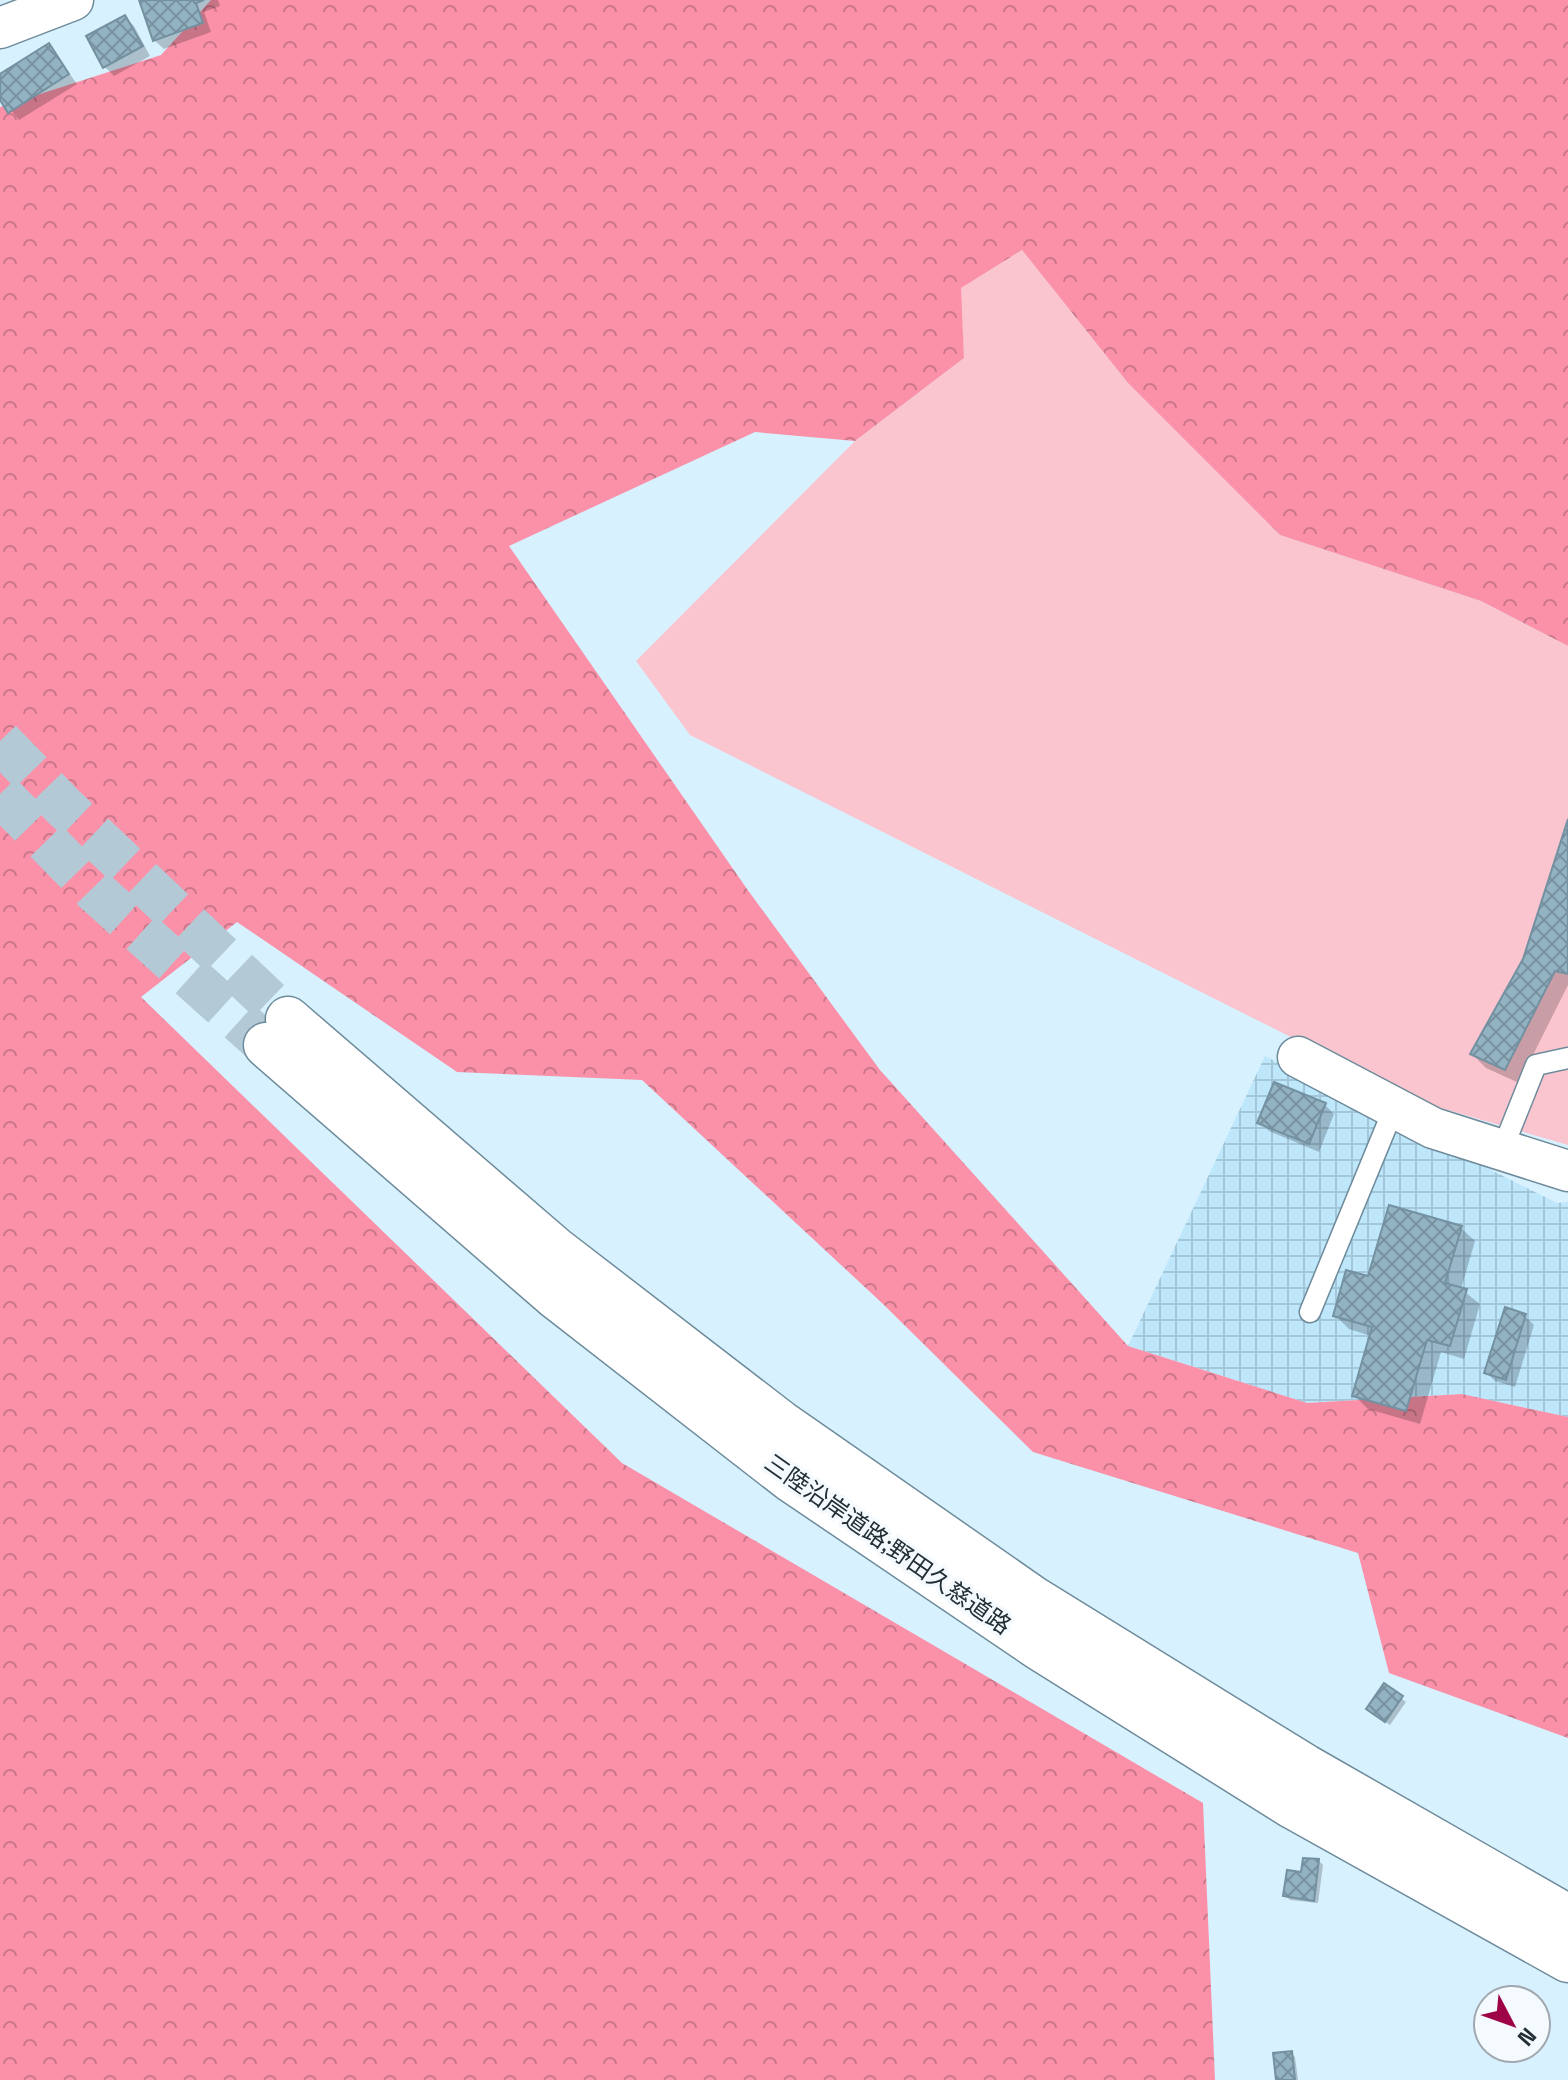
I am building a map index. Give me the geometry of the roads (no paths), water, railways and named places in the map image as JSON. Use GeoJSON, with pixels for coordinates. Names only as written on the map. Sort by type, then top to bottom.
{"type":"FeatureCollection","features":[{"type":"Feature","properties":{"kind":"highway","name":"三陸沿岸道路;野田久慈道路"},"geometry":{"type":"LineString","coordinates":[[1568,1917],[1306,1767],[1034,1599],[781,1423],[277,1032],[556,1297],[790,1479],[1038,1647],[1292,1806],[1568,1960]]}},
{"type":"Feature","properties":{"kind":"street"},"geometry":{"type":"LineString","coordinates":[[0,28],[73,0]]}},
{"type":"Feature","properties":{"kind":"street"},"geometry":{"type":"LineString","coordinates":[[1298,1057],[1433,1128],[1568,1171]]}},
{"type":"Feature","properties":{"kind":"lane"},"geometry":{"type":"LineString","coordinates":[[1502,1150],[1536,1065],[1568,1058]]}},
{"type":"Feature","properties":{"kind":"lane"},"geometry":{"type":"LineString","coordinates":[[1310,1312],[1394,1108]]}},
{"type":"Feature","properties":{"kind":"tunnel"},"geometry":{"type":"LineString","coordinates":[[0,741],[63,806],[288,1019]]}},
{"type":"Feature","properties":{"kind":"tunnel"},"geometry":{"type":"LineString","coordinates":[[0,794],[96,892],[266,1045]]}}]}
